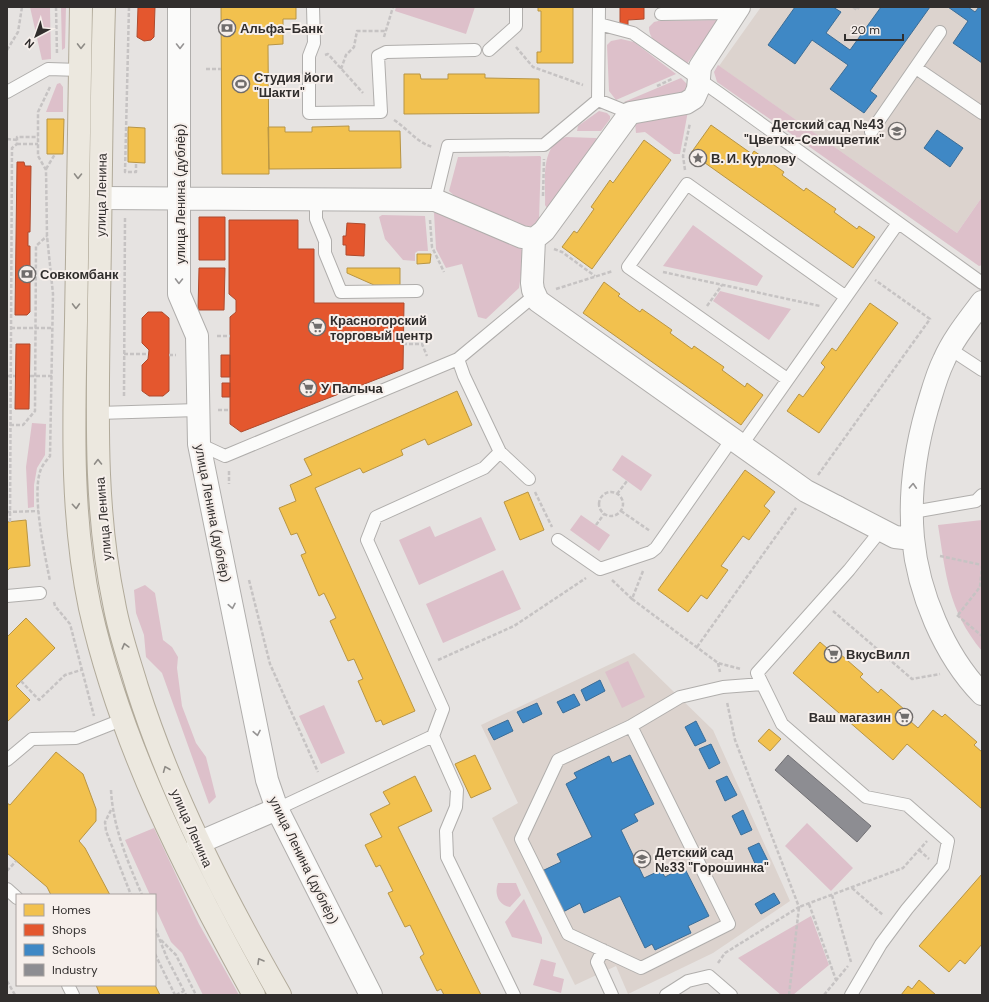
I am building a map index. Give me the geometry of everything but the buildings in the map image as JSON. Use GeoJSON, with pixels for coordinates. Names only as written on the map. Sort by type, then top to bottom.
{"type":"FeatureCollection","features":[{"type":"Feature","properties":{"kind":"main road","name":"улица Ленина"},"geometry":{"type":"LineString","coordinates":[[82,7],[74,486],[80,550],[90,608],[106,667],[155,804],[202,902],[254,995]]}},
{"type":"Feature","properties":{"kind":"main road","name":"улица Ленина"},"geometry":{"type":"LineString","coordinates":[[104,7],[98,413],[99,486],[104,549],[114,605],[128,659],[148,719],[177,796],[220,888],[280,995]]}},
{"type":"Feature","properties":{"kind":"street","name":"улица Ленина (дублёр)"},"geometry":{"type":"LineString","coordinates":[[179,7],[179,294],[197,336],[199,444],[267,780],[277,809],[371,995]]}},
{"type":"Feature","properties":{"kind":"street"},"geometry":{"type":"LineString","coordinates":[[736,13],[700,67],[699,81],[694,98],[686,103],[630,113],[544,231],[534,241],[532,283],[535,295],[544,305],[806,491],[895,537],[913,539]]}},
{"type":"Feature","properties":{"kind":"street"},"geometry":{"type":"LineString","coordinates":[[101,198],[180,200],[433,200],[522,238],[534,241]]}},
{"type":"Feature","properties":{"kind":"street"},"geometry":{"type":"LineString","coordinates":[[979,312],[946,355],[922,426],[913,483],[913,539],[919,569],[933,618],[959,668],[982,694]]}},
{"type":"Feature","properties":{"kind":"street"},"geometry":{"type":"LineString","coordinates":[[198,843],[277,809]]}},
{"type":"Feature","properties":{"kind":"lane"},"geometry":{"type":"LineString","coordinates":[[313,7],[314,43],[309,56],[310,113],[381,112],[378,56],[386,52],[475,50]]}},
{"type":"Feature","properties":{"kind":"lane"},"geometry":{"type":"LineString","coordinates":[[488,50],[516,26],[516,7]]}},
{"type":"Feature","properties":{"kind":"lane"},"geometry":{"type":"LineString","coordinates":[[433,200],[448,146],[544,145],[598,95],[599,7]]}},
{"type":"Feature","properties":{"kind":"lane"},"geometry":{"type":"LineString","coordinates":[[661,14],[736,13]]}},
{"type":"Feature","properties":{"kind":"lane"},"geometry":{"type":"LineString","coordinates":[[599,24],[633,33],[982,283]]}},
{"type":"Feature","properties":{"kind":"lane"},"geometry":{"type":"LineString","coordinates":[[871,132],[940,32]]}},
{"type":"Feature","properties":{"kind":"lane"},"geometry":{"type":"LineString","coordinates":[[916,68],[980,108]]}},
{"type":"Feature","properties":{"kind":"lane"},"geometry":{"type":"LineString","coordinates":[[7,92],[48,69],[80,70]]}},
{"type":"Feature","properties":{"kind":"lane"},"geometry":{"type":"LineString","coordinates":[[598,95],[630,113]]}},
{"type":"Feature","properties":{"kind":"lane"},"geometry":{"type":"LineString","coordinates":[[788,379],[628,267],[687,184],[846,297]]}},
{"type":"Feature","properties":{"kind":"lane"},"geometry":{"type":"LineString","coordinates":[[316,200],[316,219],[325,241],[325,253],[341,292],[416,291]]}},
{"type":"Feature","properties":{"kind":"lane"},"geometry":{"type":"LineString","coordinates":[[558,540],[600,569],[651,552],[788,379],[898,223]]}},
{"type":"Feature","properties":{"kind":"lane"},"geometry":{"type":"LineString","coordinates":[[199,444],[225,456],[458,359],[535,295]]}},
{"type":"Feature","properties":{"kind":"lane"},"geometry":{"type":"LineString","coordinates":[[946,355],[982,370]]}},
{"type":"Feature","properties":{"kind":"lane"},"geometry":{"type":"LineString","coordinates":[[458,359],[464,376],[500,452],[529,479]]}},
{"type":"Feature","properties":{"kind":"lane"},"geometry":{"type":"LineString","coordinates":[[98,413],[198,410]]}},
{"type":"Feature","properties":{"kind":"lane"},"geometry":{"type":"LineString","coordinates":[[277,809],[433,736],[443,710],[367,540],[376,517],[484,468],[500,452]]}},
{"type":"Feature","properties":{"kind":"lane"},"geometry":{"type":"LineString","coordinates":[[913,512],[976,501],[982,495]]}},
{"type":"Feature","properties":{"kind":"lane"},"geometry":{"type":"LineString","coordinates":[[631,726],[729,924],[641,968],[568,934],[521,839],[558,760],[631,726],[680,697],[760,679],[881,530]]}},
{"type":"Feature","properties":{"kind":"lane"},"geometry":{"type":"LineString","coordinates":[[7,596],[40,593]]}},
{"type":"Feature","properties":{"kind":"lane"},"geometry":{"type":"LineString","coordinates":[[760,679],[782,724],[866,797],[907,806],[948,841],[943,866],[880,944],[851,995]]}},
{"type":"Feature","properties":{"kind":"lane"},"geometry":{"type":"LineString","coordinates":[[7,760],[32,739],[76,738],[124,719]]}},
{"type":"Feature","properties":{"kind":"lane"},"geometry":{"type":"LineString","coordinates":[[433,736],[457,790],[456,806],[446,831],[447,856],[514,995]]}},
{"type":"Feature","properties":{"kind":"lane"},"geometry":{"type":"LineString","coordinates":[[7,889],[16,897]]}},
{"type":"Feature","properties":{"kind":"lane"},"geometry":{"type":"LineString","coordinates":[[603,950],[597,962],[612,995]]}},
{"type":"Feature","properties":{"kind":"lane"},"geometry":{"type":"LineString","coordinates":[[666,995],[688,981],[709,976],[732,995]]}},
{"type":"Feature","properties":{"kind":"lane"},"geometry":{"type":"LineString","coordinates":[[68,986],[73,995]]}},
{"type":"Feature","properties":{"kind":"path"},"geometry":{"type":"LineString","coordinates":[[7,50],[18,32],[22,7]]}},
{"type":"Feature","properties":{"kind":"path"},"geometry":{"type":"LineString","coordinates":[[56,7],[57,69]]}},
{"type":"Feature","properties":{"kind":"path"},"geometry":{"type":"LineString","coordinates":[[129,7],[125,172],[136,172]]}},
{"type":"Feature","properties":{"kind":"path"},"geometry":{"type":"LineString","coordinates":[[378,56],[393,7]]}},
{"type":"Feature","properties":{"kind":"path"},"geometry":{"type":"LineString","coordinates":[[853,7],[857,10],[859,7]]}},
{"type":"Feature","properties":{"kind":"path"},"geometry":{"type":"LineString","coordinates":[[341,69],[346,55],[354,47],[357,31],[386,31]]}},
{"type":"Feature","properties":{"kind":"path"},"geometry":{"type":"LineString","coordinates":[[506,36],[533,67],[598,95]]}},
{"type":"Feature","properties":{"kind":"path"},"geometry":{"type":"LineString","coordinates":[[309,56],[328,54],[381,112],[402,126],[422,145],[447,150]]}},
{"type":"Feature","properties":{"kind":"path"},"geometry":{"type":"LineString","coordinates":[[206,69],[221,69]]}},
{"type":"Feature","properties":{"kind":"path"},"geometry":{"type":"LineString","coordinates":[[687,184],[683,156],[691,118]]}},
{"type":"Feature","properties":{"kind":"path"},"geometry":{"type":"LineString","coordinates":[[17,144],[17,137],[38,137]]}},
{"type":"Feature","properties":{"kind":"path"},"geometry":{"type":"LineString","coordinates":[[7,139],[17,140]]}},
{"type":"Feature","properties":{"kind":"path"},"geometry":{"type":"LineString","coordinates":[[10,522],[8,512],[10,425],[8,376],[11,328],[12,148],[17,144],[38,144]]}},
{"type":"Feature","properties":{"kind":"path"},"geometry":{"type":"LineString","coordinates":[[543,199],[544,145]]}},
{"type":"Feature","properties":{"kind":"path"},"geometry":{"type":"LineString","coordinates":[[46,170],[55,154]]}},
{"type":"Feature","properties":{"kind":"path"},"geometry":{"type":"LineString","coordinates":[[124,413],[126,215],[135,199],[136,162]]}},
{"type":"Feature","properties":{"kind":"path"},"geometry":{"type":"LineString","coordinates":[[433,200],[432,247],[444,272]]}},
{"type":"Feature","properties":{"kind":"path"},"geometry":{"type":"LineString","coordinates":[[10,425],[23,425],[35,411],[36,246],[46,236]]}},
{"type":"Feature","properties":{"kind":"path"},"geometry":{"type":"LineString","coordinates":[[534,241],[562,252],[595,276]]}},
{"type":"Feature","properties":{"kind":"path"},"geometry":{"type":"LineString","coordinates":[[535,295],[628,267]]}},
{"type":"Feature","properties":{"kind":"path"},"geometry":{"type":"LineString","coordinates":[[661,271],[837,310]]}},
{"type":"Feature","properties":{"kind":"path"},"geometry":{"type":"LineString","coordinates":[[863,272],[930,319]]}},
{"type":"Feature","properties":{"kind":"path"},"geometry":{"type":"LineString","coordinates":[[700,317],[722,285]]}},
{"type":"Feature","properties":{"kind":"path"},"geometry":{"type":"LineString","coordinates":[[11,328],[53,328]]}},
{"type":"Feature","properties":{"kind":"path"},"geometry":{"type":"LineString","coordinates":[[403,344],[422,344],[432,370]]}},
{"type":"Feature","properties":{"kind":"path"},"geometry":{"type":"LineString","coordinates":[[124,354],[148,354]]}},
{"type":"Feature","properties":{"kind":"path"},"geometry":{"type":"LineString","coordinates":[[8,376],[15,376]]}},
{"type":"Feature","properties":{"kind":"path"},"geometry":{"type":"LineString","coordinates":[[30,376],[52,376]]}},
{"type":"Feature","properties":{"kind":"path"},"geometry":{"type":"LineString","coordinates":[[229,466],[229,490]]}},
{"type":"Feature","properties":{"kind":"path"},"geometry":{"type":"LineString","coordinates":[[529,479],[558,540]]}},
{"type":"Feature","properties":{"kind":"path"},"geometry":{"type":"LineString","coordinates":[[618,494],[627,480]]}},
{"type":"Feature","properties":{"kind":"path"},"geometry":{"type":"LineString","coordinates":[[608,492],[618,494],[623,502],[621,511],[613,516],[604,514],[598,506],[600,497],[608,492]]}},
{"type":"Feature","properties":{"kind":"path"},"geometry":{"type":"LineString","coordinates":[[8,512],[39,511]]}},
{"type":"Feature","properties":{"kind":"path"},"geometry":{"type":"LineString","coordinates":[[621,511],[662,540]]}},
{"type":"Feature","properties":{"kind":"path"},"geometry":{"type":"LineString","coordinates":[[596,525],[604,514]]}},
{"type":"Feature","properties":{"kind":"path"},"geometry":{"type":"LineString","coordinates":[[632,599],[651,552]]}},
{"type":"Feature","properties":{"kind":"path"},"geometry":{"type":"LineString","coordinates":[[940,556],[982,565],[981,588],[957,615],[982,636]]}},
{"type":"Feature","properties":{"kind":"path"},"geometry":{"type":"LineString","coordinates":[[423,666],[514,626],[600,569],[632,599],[718,663],[760,679]]}},
{"type":"Feature","properties":{"kind":"path"},"geometry":{"type":"LineString","coordinates":[[248,574],[270,664],[325,786]]}},
{"type":"Feature","properties":{"kind":"path"},"geometry":{"type":"LineString","coordinates":[[822,601],[912,679],[943,674]]}},
{"type":"Feature","properties":{"kind":"path"},"geometry":{"type":"LineString","coordinates":[[718,663],[735,740],[799,907],[789,995]]}},
{"type":"Feature","properties":{"kind":"path"},"geometry":{"type":"LineString","coordinates":[[21,681],[39,700],[65,675],[81,670]]}},
{"type":"Feature","properties":{"kind":"path"},"geometry":{"type":"LineString","coordinates":[[111,790],[112,810],[120,843],[142,894]]}},
{"type":"Feature","properties":{"kind":"path"},"geometry":{"type":"LineString","coordinates":[[112,810],[105,822],[106,831],[131,894]]}},
{"type":"Feature","properties":{"kind":"path"},"geometry":{"type":"LineString","coordinates":[[709,976],[725,953],[799,907],[903,868],[936,830]]}},
{"type":"Feature","properties":{"kind":"path"},"geometry":{"type":"LineString","coordinates":[[7,871],[16,861]]}},
{"type":"Feature","properties":{"kind":"path"},"geometry":{"type":"LineString","coordinates":[[852,888],[895,925]]}},
{"type":"Feature","properties":{"kind":"path"},"geometry":{"type":"LineString","coordinates":[[824,995],[852,962],[832,895]]}},
{"type":"Feature","properties":{"kind":"path"},"geometry":{"type":"LineString","coordinates":[[809,904],[836,980]]}},
{"type":"Feature","properties":{"kind":"path"},"geometry":{"type":"LineString","coordinates":[[156,930],[186,995]]}},
{"type":"Feature","properties":{"kind":"path"},"geometry":{"type":"LineString","coordinates":[[160,939],[176,955],[196,995]]}},
{"type":"Feature","properties":{"kind":"path"},"geometry":{"type":"LineString","coordinates":[[156,956],[175,995],[184,991]]}},
{"type":"Feature","properties":{"kind":"path"},"geometry":{"type":"LineString","coordinates":[[7,981],[14,995]]}},
{"type":"Feature","properties":{"kind":"shaded area"},"geometry":{"type":"Polygon","coordinates":[[[30,7],[50,7],[51,59],[42,60],[30,7]]]}},
{"type":"Feature","properties":{"kind":"shaded area"},"geometry":{"type":"Polygon","coordinates":[[[61,7],[66,7],[65,48],[62,50],[61,7]]]}},
{"type":"Feature","properties":{"kind":"shaded area"},"geometry":{"type":"Polygon","coordinates":[[[396,7],[475,7],[466,34],[395,11],[396,7]]]}},
{"type":"Feature","properties":{"kind":"shaded area","name":"Детский сад №43 \"Цветик-Семицветик\""},"geometry":{"type":"Polygon","coordinates":[[[761,7],[982,7],[982,197],[957,233],[719,66],[761,7]]]}},
{"type":"Feature","properties":{"kind":"shaded area"},"geometry":{"type":"Polygon","coordinates":[[[720,20],[686,65],[657,44],[650,33],[649,27],[654,22],[658,21],[720,20]]]}},
{"type":"Feature","properties":{"kind":"shaded area"},"geometry":{"type":"Polygon","coordinates":[[[621,39],[634,42],[676,74],[616,100],[609,91],[607,45],[611,41],[621,39]]]}},
{"type":"Feature","properties":{"kind":"shaded area"},"geometry":{"type":"Polygon","coordinates":[[[718,65],[957,233],[982,197],[982,265],[979,266],[717,82],[714,72],[718,65]]]}},
{"type":"Feature","properties":{"kind":"shaded area"},"geometry":{"type":"Polygon","coordinates":[[[681,78],[690,87],[689,93],[629,103],[624,102],[681,78]]]}},
{"type":"Feature","properties":{"kind":"shaded area"},"geometry":{"type":"Polygon","coordinates":[[[60,83],[63,87],[63,112],[46,112],[57,84],[60,83]]]}},
{"type":"Feature","properties":{"kind":"shaded area"},"geometry":{"type":"Polygon","coordinates":[[[599,111],[607,113],[610,116],[610,119],[601,131],[577,131],[578,126],[599,111]]]}},
{"type":"Feature","properties":{"kind":"shaded area"},"geometry":{"type":"Polygon","coordinates":[[[688,111],[680,154],[674,154],[645,132],[636,133],[635,123],[688,111]]]}},
{"type":"Feature","properties":{"kind":"shaded area"},"geometry":{"type":"Polygon","coordinates":[[[566,137],[598,139],[547,208],[545,205],[545,176],[548,156],[551,148],[557,141],[566,137]]]}},
{"type":"Feature","properties":{"kind":"shaded area"},"geometry":{"type":"Polygon","coordinates":[[[540,156],[539,220],[533,226],[528,227],[458,199],[449,191],[458,157],[540,156]]]}},
{"type":"Feature","properties":{"kind":"shaded area"},"geometry":{"type":"Polygon","coordinates":[[[437,212],[520,247],[524,253],[519,288],[486,319],[478,317],[462,264],[446,268],[436,249],[434,213],[437,212]]]}},
{"type":"Feature","properties":{"kind":"shaded area"},"geometry":{"type":"Polygon","coordinates":[[[382,215],[425,216],[428,251],[418,251],[415,253],[415,261],[403,260],[385,239],[379,217],[382,215]]]}},
{"type":"Feature","properties":{"kind":"shaded area"},"geometry":{"type":"Polygon","coordinates":[[[693,225],[763,276],[757,286],[663,266],[693,225]]]}},
{"type":"Feature","properties":{"kind":"shaded area"},"geometry":{"type":"Polygon","coordinates":[[[720,291],[791,309],[769,340],[713,301],[720,291]]]}},
{"type":"Feature","properties":{"kind":"shaded area"},"geometry":{"type":"Polygon","coordinates":[[[32,423],[46,424],[45,455],[37,468],[34,485],[34,507],[28,508],[26,467],[32,423]]]}},
{"type":"Feature","properties":{"kind":"shaded area"},"geometry":{"type":"Polygon","coordinates":[[[622,455],[652,475],[641,491],[612,470],[622,455]]]}},
{"type":"Feature","properties":{"kind":"shaded area"},"geometry":{"type":"Polygon","coordinates":[[[581,515],[610,535],[599,551],[570,530],[581,515]]]}},
{"type":"Feature","properties":{"kind":"shaded area"},"geometry":{"type":"Polygon","coordinates":[[[481,517],[496,550],[419,585],[399,540],[430,526],[435,537],[481,517]]]}},
{"type":"Feature","properties":{"kind":"shaded area"},"geometry":{"type":"Polygon","coordinates":[[[982,520],[982,651],[962,621],[955,606],[946,576],[938,525],[982,520]]]}},
{"type":"Feature","properties":{"kind":"shaded area"},"geometry":{"type":"Polygon","coordinates":[[[503,570],[521,609],[443,643],[426,604],[503,570]]]}},
{"type":"Feature","properties":{"kind":"shaded area"},"geometry":{"type":"Polygon","coordinates":[[[145,585],[155,593],[163,640],[172,647],[178,657],[177,668],[182,706],[196,743],[206,757],[216,797],[209,804],[162,673],[146,657],[144,635],[136,613],[134,590],[145,585]]]}},
{"type":"Feature","properties":{"kind":"shaded area","name":"Детский сад №33 \"Горошинка\""},"geometry":{"type":"Polygon","coordinates":[[[634,653],[713,730],[790,901],[713,953],[628,994],[616,966],[575,985],[492,818],[518,803],[481,725],[634,653]]]}},
{"type":"Feature","properties":{"kind":"shaded area"},"geometry":{"type":"Polygon","coordinates":[[[628,661],[645,697],[622,708],[605,672],[628,661]]]}},
{"type":"Feature","properties":{"kind":"shaded area"},"geometry":{"type":"Polygon","coordinates":[[[324,705],[345,753],[321,764],[299,716],[324,705]]]}},
{"type":"Feature","properties":{"kind":"shaded area"},"geometry":{"type":"Polygon","coordinates":[[[807,823],[853,868],[831,891],[785,846],[807,823]]]}},
{"type":"Feature","properties":{"kind":"shaded area"},"geometry":{"type":"Polygon","coordinates":[[[154,828],[199,924],[239,995],[203,995],[182,953],[171,942],[156,909],[156,894],[150,894],[125,840],[154,828]]]}},
{"type":"Feature","properties":{"kind":"shaded area"},"geometry":{"type":"Polygon","coordinates":[[[498,883],[516,883],[521,895],[510,907],[502,904],[498,898],[496,891],[498,883]]]}},
{"type":"Feature","properties":{"kind":"shaded area"},"geometry":{"type":"Polygon","coordinates":[[[524,899],[542,938],[542,944],[512,937],[505,922],[524,899]]]}},
{"type":"Feature","properties":{"kind":"shaded area"},"geometry":{"type":"Polygon","coordinates":[[[811,916],[829,965],[793,995],[781,995],[738,958],[811,916]]]}},
{"type":"Feature","properties":{"kind":"shaded area"},"geometry":{"type":"Polygon","coordinates":[[[541,959],[556,963],[553,976],[564,979],[561,993],[533,985],[541,959]]]}},
{"type":"Feature","properties":{"kind":"place","name":"Альфа-Банк"},"geometry":{"type":"Point","coordinates":[227,28]}},
{"type":"Feature","properties":{"kind":"place","name":"Студия йоги \"Шакти\""},"geometry":{"type":"Point","coordinates":[241,84]}},
{"type":"Feature","properties":{"kind":"place","name":"Детский сад №43 \"Цветик-Семицветик\""},"geometry":{"type":"Point","coordinates":[897,131]}},
{"type":"Feature","properties":{"kind":"place","name":"В. И. Курлову"},"geometry":{"type":"Point","coordinates":[698,158]}},
{"type":"Feature","properties":{"kind":"place","name":"Совкомбанк"},"geometry":{"type":"Point","coordinates":[27,274]}},
{"type":"Feature","properties":{"kind":"place","name":"Красногорский торговый центр"},"geometry":{"type":"Point","coordinates":[317,327]}},
{"type":"Feature","properties":{"kind":"place","name":"У Палыча"},"geometry":{"type":"Point","coordinates":[308,388]}},
{"type":"Feature","properties":{"kind":"place","name":"ВкусВилл"},"geometry":{"type":"Point","coordinates":[833,654]}},
{"type":"Feature","properties":{"kind":"place","name":"Ваш магазин"},"geometry":{"type":"Point","coordinates":[904,717]}},
{"type":"Feature","properties":{"kind":"place","name":"Детский сад №33 \"Горошинка\""},"geometry":{"type":"Point","coordinates":[642,859]}}]}
